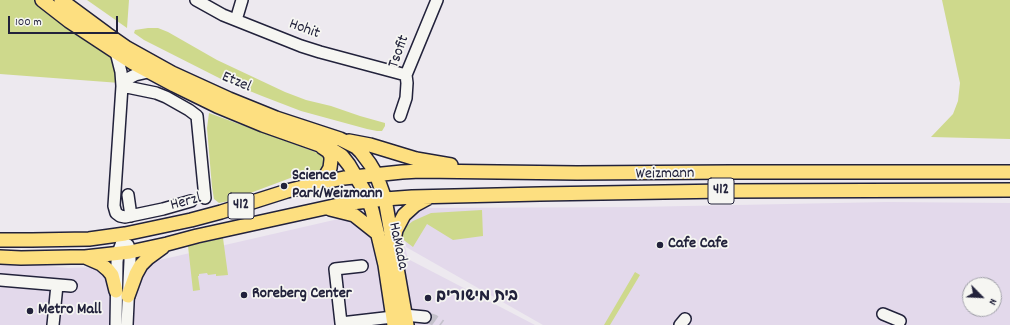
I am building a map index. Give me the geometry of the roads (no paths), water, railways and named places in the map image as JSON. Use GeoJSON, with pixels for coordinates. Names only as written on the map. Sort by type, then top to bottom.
{"type":"FeatureCollection","features":[{"type":"Feature","properties":{"kind":"main road","name":"Etzel"},"geometry":{"type":"LineString","coordinates":[[42,0],[69,21],[116,52],[148,72],[188,93],[262,125],[331,149],[346,159],[356,177]]}},
{"type":"Feature","properties":{"kind":"main road","name":"Etzel"},"geometry":{"type":"LineString","coordinates":[[61,0],[127,48],[172,73],[207,90],[259,111],[356,147],[376,174],[385,199]]}},
{"type":"Feature","properties":{"kind":"main road"},"geometry":{"type":"LineString","coordinates":[[71,0],[78,12]]}},
{"type":"Feature","properties":{"kind":"main road"},"geometry":{"type":"LineString","coordinates":[[340,140],[360,143],[416,158],[490,172]]}},
{"type":"Feature","properties":{"kind":"main road"},"geometry":{"type":"LineString","coordinates":[[315,143],[326,150],[331,160],[330,168],[319,183]]}},
{"type":"Feature","properties":{"kind":"main road","name":"Weizmann"},"geometry":{"type":"LineString","coordinates":[[376,174],[420,171],[1010,172]]}},
{"type":"Feature","properties":{"kind":"main road","name":"Herzl"},"geometry":{"type":"LineString","coordinates":[[0,240],[83,239],[125,234],[191,220],[287,191],[319,183],[376,174]]}},
{"type":"Feature","properties":{"kind":"main road","name":"HaMada"},"geometry":{"type":"LineString","coordinates":[[356,177],[372,210],[387,279],[400,320]]}},
{"type":"Feature","properties":{"kind":"main road","name":"Weizmann"},"geometry":{"type":"LineString","coordinates":[[368,200],[540,194],[726,191],[1010,190]]}},
{"type":"Feature","properties":{"kind":"main road"},"geometry":{"type":"LineString","coordinates":[[393,243],[396,230],[404,215],[421,201],[432,197]]}},
{"type":"Feature","properties":{"kind":"main road","name":"HaMada"},"geometry":{"type":"LineString","coordinates":[[385,199],[393,243],[400,320]]}},
{"type":"Feature","properties":{"kind":"main road","name":"412"},"geometry":{"type":"LineString","coordinates":[[0,257],[85,257],[124,253],[204,234],[368,200]]}},
{"type":"Feature","properties":{"kind":"main road"},"geometry":{"type":"LineString","coordinates":[[324,208],[338,210],[354,215],[378,234]]}},
{"type":"Feature","properties":{"kind":"main road"},"geometry":{"type":"LineString","coordinates":[[85,257],[101,264],[108,270],[122,293],[141,265],[154,252],[167,244]]}},
{"type":"Feature","properties":{"kind":"street","name":"Hohit"},"geometry":{"type":"LineString","coordinates":[[196,0],[223,15],[307,48],[406,75]]}},
{"type":"Feature","properties":{"kind":"street"},"geometry":{"type":"LineString","coordinates":[[236,20],[242,0]]}},
{"type":"Feature","properties":{"kind":"street","name":"Tsofit"},"geometry":{"type":"LineString","coordinates":[[400,116],[406,98],[406,75],[438,0]]}},
{"type":"Feature","properties":{"kind":"street"},"geometry":{"type":"LineString","coordinates":[[116,52],[122,86],[114,206],[116,213],[122,217],[131,216],[191,202]]}},
{"type":"Feature","properties":{"kind":"street"},"geometry":{"type":"LineString","coordinates":[[122,86],[135,74],[148,72]]}},
{"type":"Feature","properties":{"kind":"street"},"geometry":{"type":"LineString","coordinates":[[122,86],[156,93],[166,97],[198,116],[204,198]]}},
{"type":"Feature","properties":{"kind":"street"},"geometry":{"type":"LineString","coordinates":[[128,195],[131,216]]}},
{"type":"Feature","properties":{"kind":"street"},"geometry":{"type":"LineString","coordinates":[[125,234],[124,253],[117,262],[127,325]]}},
{"type":"Feature","properties":{"kind":"street"},"geometry":{"type":"LineString","coordinates":[[362,266],[335,269],[341,323],[400,320],[422,321]]}},
{"type":"Feature","properties":{"kind":"street"},"geometry":{"type":"LineString","coordinates":[[0,280],[71,286]]}},
{"type":"Feature","properties":{"kind":"street"},"geometry":{"type":"LineString","coordinates":[[53,325],[57,285]]}},
{"type":"Feature","properties":{"kind":"street"},"geometry":{"type":"LineString","coordinates":[[116,325],[122,293]]}},
{"type":"Feature","properties":{"kind":"street"},"geometry":{"type":"LineString","coordinates":[[883,314],[900,321]]}},
{"type":"Feature","properties":{"kind":"tunnel"},"geometry":{"type":"LineString","coordinates":[[425,317],[434,320],[441,325]]}},
{"type":"Feature","properties":{"kind":"place","name":"Science Park/Weizmann"},"geometry":{"type":"Point","coordinates":[284,186]}},
{"type":"Feature","properties":{"kind":"place","name":"Cafe Cafe"},"geometry":{"type":"Point","coordinates":[660,245]}},
{"type":"Feature","properties":{"kind":"place","name":"Roreberg Center"},"geometry":{"type":"Point","coordinates":[244,295]}},
{"type":"Feature","properties":{"kind":"place","name":"בית מישורים"},"geometry":{"type":"Point","coordinates":[428,298]}},
{"type":"Feature","properties":{"kind":"place","name":"Metro Mall"},"geometry":{"type":"Point","coordinates":[30,311]}}]}
